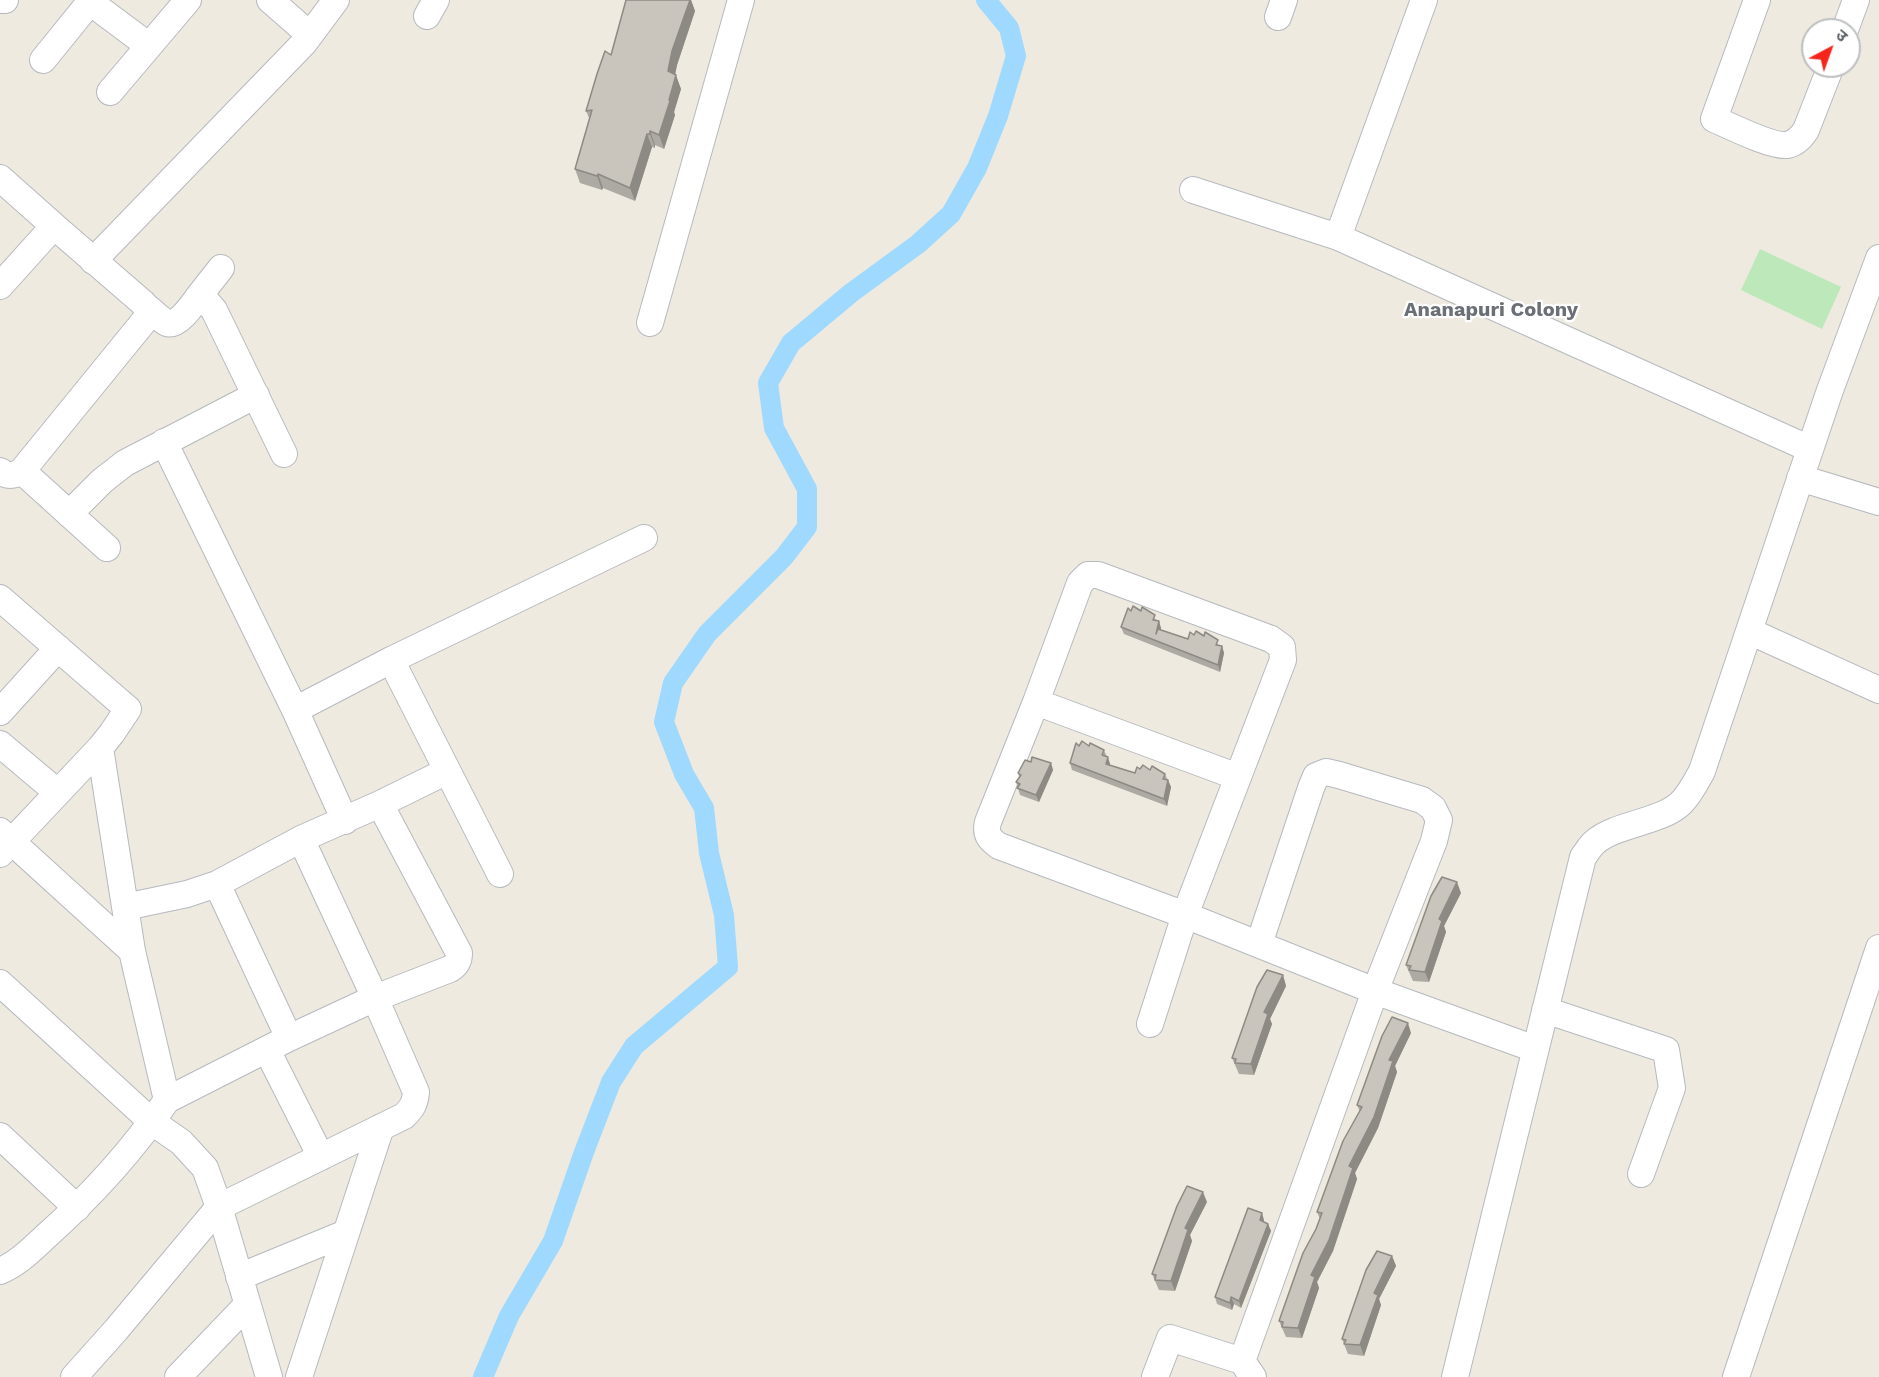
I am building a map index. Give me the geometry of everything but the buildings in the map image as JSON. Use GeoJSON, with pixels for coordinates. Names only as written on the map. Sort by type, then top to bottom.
{"type":"FeatureCollection","features":[{"type":"Feature","properties":{"kind":"street"},"geometry":{"type":"LineString","coordinates":[[110,92],[188,0]]}},
{"type":"Feature","properties":{"kind":"street"},"geometry":{"type":"LineString","coordinates":[[270,0],[310,35]]}},
{"type":"Feature","properties":{"kind":"street"},"geometry":{"type":"LineString","coordinates":[[93,261],[304,43],[336,0]]}},
{"type":"Feature","properties":{"kind":"street"},"geometry":{"type":"LineString","coordinates":[[650,323],[741,0]]}},
{"type":"Feature","properties":{"kind":"street"},"geometry":{"type":"LineString","coordinates":[[1338,237],[1424,0]]}},
{"type":"Feature","properties":{"kind":"street"},"geometry":{"type":"LineString","coordinates":[[1757,0],[1714,120],[1778,145],[1790,145],[1800,140],[1806,130],[1826,78]]}},
{"type":"Feature","properties":{"kind":"street"},"geometry":{"type":"LineString","coordinates":[[1849,18],[1856,0]]}},
{"type":"Feature","properties":{"kind":"street"},"geometry":{"type":"LineString","coordinates":[[43,60],[90,1],[149,46]]}},
{"type":"Feature","properties":{"kind":"street"},"geometry":{"type":"LineString","coordinates":[[0,178],[167,323],[173,324],[178,321],[221,268]]}},
{"type":"Feature","properties":{"kind":"street"},"geometry":{"type":"LineString","coordinates":[[1193,190],[1338,237],[1810,449]]}},
{"type":"Feature","properties":{"kind":"street"},"geometry":{"type":"LineString","coordinates":[[0,286],[54,226]]}},
{"type":"Feature","properties":{"kind":"street"},"geometry":{"type":"LineString","coordinates":[[1455,1377],[1583,857],[1595,841],[1665,813],[1680,804],[1702,771],[1829,393],[1879,258]]}},
{"type":"Feature","properties":{"kind":"street"},"geometry":{"type":"LineString","coordinates":[[199,296],[214,310],[284,454]]}},
{"type":"Feature","properties":{"kind":"street"},"geometry":{"type":"LineString","coordinates":[[107,548],[69,514],[11,471],[145,320],[148,308]]}},
{"type":"Feature","properties":{"kind":"street"},"geometry":{"type":"LineString","coordinates":[[69,514],[117,469],[256,395]]}},
{"type":"Feature","properties":{"kind":"street"},"geometry":{"type":"LineString","coordinates":[[164,442],[296,710],[345,820]]}},
{"type":"Feature","properties":{"kind":"street"},"geometry":{"type":"LineString","coordinates":[[1800,478],[1879,502]]}},
{"type":"Feature","properties":{"kind":"street"},"geometry":{"type":"LineString","coordinates":[[296,710],[391,660],[644,538]]}},
{"type":"Feature","properties":{"kind":"street"},"geometry":{"type":"LineString","coordinates":[[1150,1024],[1185,915],[1283,660],[1282,647],[1271,639],[1098,575],[1088,575],[1080,583],[988,822],[986,831],[989,839],[999,846],[1185,915],[1375,991],[1535,1049]]}},
{"type":"Feature","properties":{"kind":"street"},"geometry":{"type":"LineString","coordinates":[[0,598],[128,709],[100,748],[4,842],[132,951]]}},
{"type":"Feature","properties":{"kind":"street"},"geometry":{"type":"LineString","coordinates":[[1749,631],[1879,690]]}},
{"type":"Feature","properties":{"kind":"street"},"geometry":{"type":"LineString","coordinates":[[0,712],[58,648]]}},
{"type":"Feature","properties":{"kind":"street"},"geometry":{"type":"LineString","coordinates":[[391,660],[500,874]]}},
{"type":"Feature","properties":{"kind":"street"},"geometry":{"type":"LineString","coordinates":[[1036,702],[1238,777]]}},
{"type":"Feature","properties":{"kind":"street"},"geometry":{"type":"LineString","coordinates":[[0,744],[57,792]]}},
{"type":"Feature","properties":{"kind":"street"},"geometry":{"type":"LineString","coordinates":[[100,748],[132,951],[167,1100]]}},
{"type":"Feature","properties":{"kind":"street"},"geometry":{"type":"LineString","coordinates":[[125,907],[187,894],[217,884],[301,839],[447,771]]}},
{"type":"Feature","properties":{"kind":"street"},"geometry":{"type":"LineString","coordinates":[[1155,1377],[1170,1338],[1247,1369],[1375,991],[1434,841],[1439,820],[1432,808],[1422,800],[1339,775],[1326,772],[1316,776],[1259,944]]}},
{"type":"Feature","properties":{"kind":"street"},"geometry":{"type":"LineString","coordinates":[[0,1271],[14,1265],[77,1208],[152,1122],[167,1100],[375,998],[456,966],[459,953],[380,804]]}},
{"type":"Feature","properties":{"kind":"street"},"geometry":{"type":"LineString","coordinates":[[74,1377],[219,1207],[404,1116],[412,1108],[417,1092],[301,839]]}},
{"type":"Feature","properties":{"kind":"street"},"geometry":{"type":"LineString","coordinates":[[217,884],[321,1157]]}},
{"type":"Feature","properties":{"kind":"street"},"geometry":{"type":"LineString","coordinates":[[1736,1377],[1879,948]]}},
{"type":"Feature","properties":{"kind":"street"},"geometry":{"type":"LineString","coordinates":[[0,983],[152,1122],[181,1142],[205,1168],[219,1207],[269,1377]]}},
{"type":"Feature","properties":{"kind":"street"},"geometry":{"type":"LineString","coordinates":[[1545,1010],[1666,1050],[1672,1088],[1641,1174]]}},
{"type":"Feature","properties":{"kind":"street"},"geometry":{"type":"LineString","coordinates":[[299,1377],[381,1127]]}},
{"type":"Feature","properties":{"kind":"street"},"geometry":{"type":"LineString","coordinates":[[0,1136],[77,1208]]}},
{"type":"Feature","properties":{"kind":"street"},"geometry":{"type":"LineString","coordinates":[[239,1277],[346,1233]]}},
{"type":"Feature","properties":{"kind":"street"},"geometry":{"type":"LineString","coordinates":[[178,1377],[247,1305]]}},
{"type":"Feature","properties":{"kind":"green space"},"geometry":{"type":"Polygon","coordinates":[[[1760,249],[1841,287],[1822,329],[1741,290],[1760,249]]]}},
{"type":"Feature","properties":{"kind":"waterway"},"geometry":{"type":"LineString","coordinates":[[483,1377],[509,1316],[553,1241],[611,1082],[634,1046],[728,967],[724,915],[709,853],[704,808],[684,774],[664,722],[673,683],[707,634],[784,557],[807,527],[807,489],[774,428],[768,383],[791,343],[851,293],[918,244],[951,214],[977,168],[998,116],[1016,56],[1009,28],[986,0]]}},
{"type":"Feature","properties":{"kind":"district","name":"Ananapuri Colony"},"geometry":{"type":"Point","coordinates":[1491,310]}}]}
